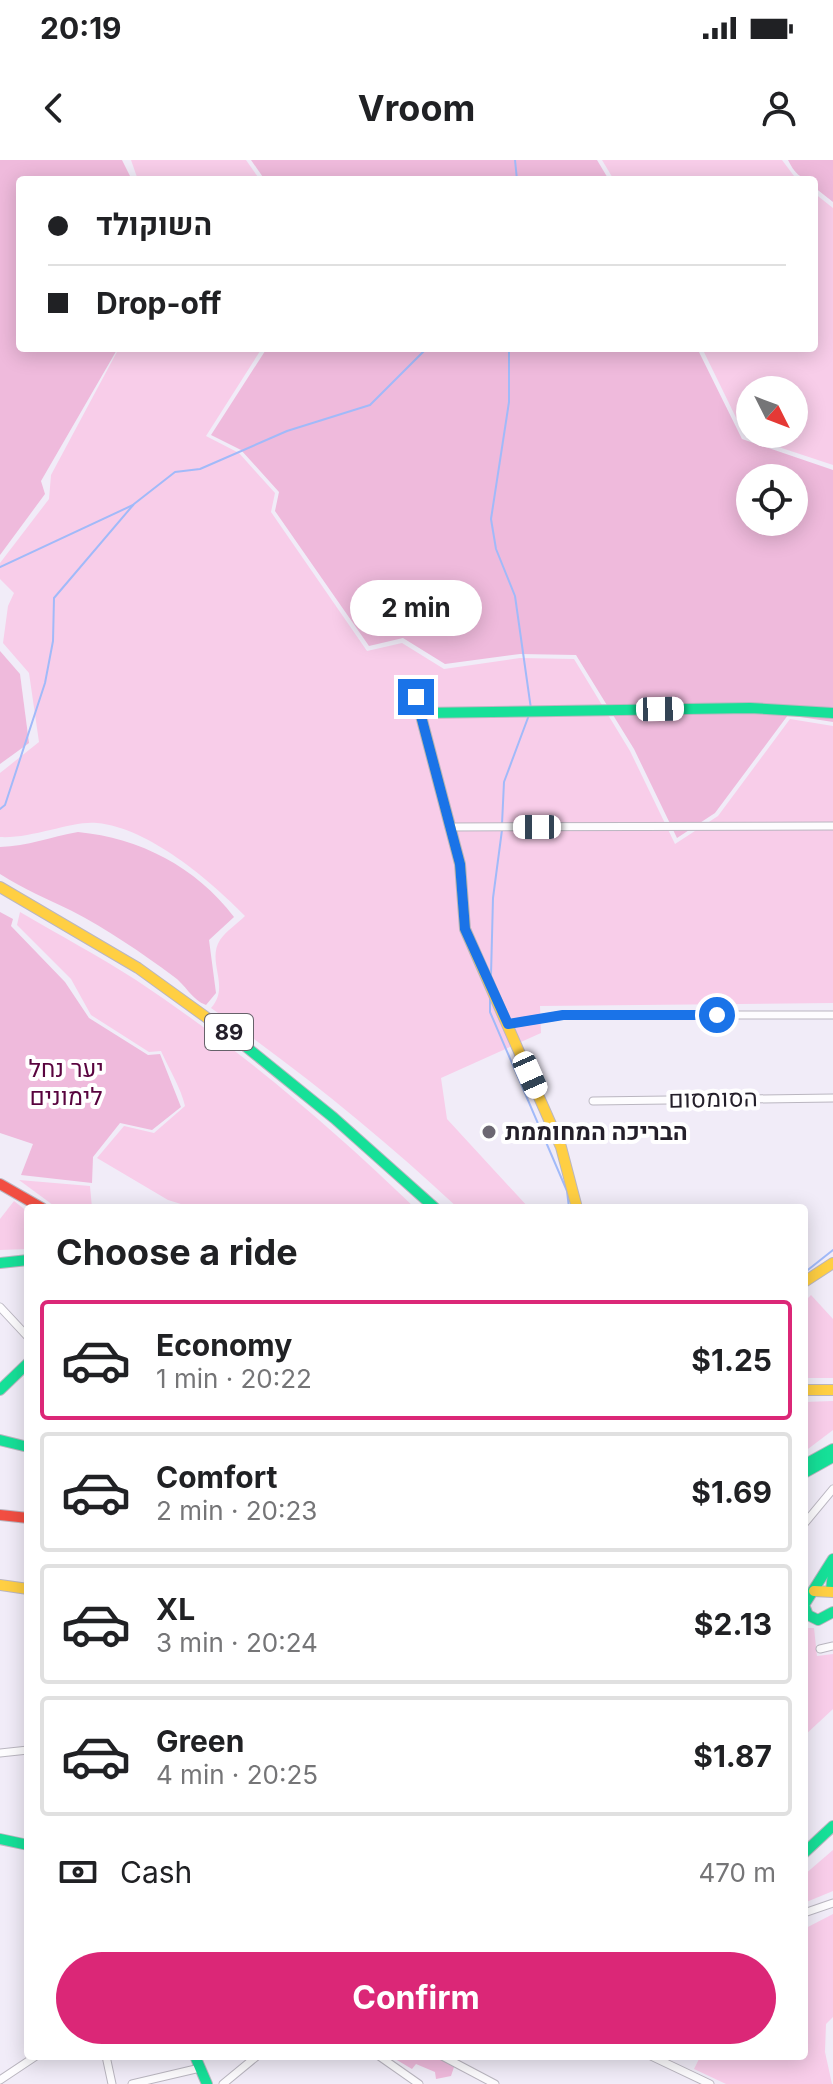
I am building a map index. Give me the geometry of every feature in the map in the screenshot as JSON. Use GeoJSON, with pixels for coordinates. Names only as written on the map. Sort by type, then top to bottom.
{"type":"FeatureCollection","features":[{"type":"Feature","properties":{"kind":"main road"},"geometry":{"type":"LineString","coordinates":[[416,697],[460,864],[465,929],[564,1153],[576,1204]]}},
{"type":"Feature","properties":{"kind":"main road"},"geometry":{"type":"LineString","coordinates":[[420,713],[750,708],[833,713]]}},
{"type":"Feature","properties":{"kind":"main road","name":"89"},"geometry":{"type":"LineString","coordinates":[[0,887],[156,980],[236,1038],[358,1137],[431,1204]]}},
{"type":"Feature","properties":{"kind":"main road"},"geometry":{"type":"LineString","coordinates":[[0,1184],[35,1204]]}},
{"type":"Feature","properties":{"kind":"main road"},"geometry":{"type":"LineString","coordinates":[[3,1263],[24,1262]]}},
{"type":"Feature","properties":{"kind":"main road"},"geometry":{"type":"LineString","coordinates":[[808,1280],[833,1263]]}},
{"type":"Feature","properties":{"kind":"main road"},"geometry":{"type":"LineString","coordinates":[[0,1390],[24,1367]]}},
{"type":"Feature","properties":{"kind":"main road"},"geometry":{"type":"LineString","coordinates":[[808,1390],[833,1390]]}},
{"type":"Feature","properties":{"kind":"main road"},"geometry":{"type":"LineString","coordinates":[[0,1440],[24,1446]]}},
{"type":"Feature","properties":{"kind":"main road"},"geometry":{"type":"LineString","coordinates":[[808,1463],[833,1449]]}},
{"type":"Feature","properties":{"kind":"main road"},"geometry":{"type":"LineString","coordinates":[[808,1471],[833,1457]]}},
{"type":"Feature","properties":{"kind":"main road"},"geometry":{"type":"LineString","coordinates":[[0,1515],[24,1518]]}},
{"type":"Feature","properties":{"kind":"main road"},"geometry":{"type":"LineString","coordinates":[[808,1597],[833,1559]]}},
{"type":"Feature","properties":{"kind":"main road"},"geometry":{"type":"LineString","coordinates":[[814,1591],[832,1591],[833,1573]]}},
{"type":"Feature","properties":{"kind":"main road"},"geometry":{"type":"LineString","coordinates":[[0,1585],[24,1588]]}},
{"type":"Feature","properties":{"kind":"main road"},"geometry":{"type":"LineString","coordinates":[[808,1617],[826,1619],[833,1612]]}},
{"type":"Feature","properties":{"kind":"main road"},"geometry":{"type":"LineString","coordinates":[[808,1849],[833,1826]]}},
{"type":"Feature","properties":{"kind":"main road"},"geometry":{"type":"LineString","coordinates":[[0,1839],[24,1844]]}},
{"type":"Feature","properties":{"kind":"main road"},"geometry":{"type":"LineString","coordinates":[[197,2060],[207,2083]]}},
{"type":"Feature","properties":{"kind":"street"},"geometry":{"type":"LineString","coordinates":[[449,827],[833,826]]}},
{"type":"Feature","properties":{"kind":"street"},"geometry":{"type":"LineString","coordinates":[[508,1024],[563,1015],[833,1015]]}},
{"type":"Feature","properties":{"kind":"street","name":"הסומסום"},"geometry":{"type":"LineString","coordinates":[[593,1101],[833,1098]]}},
{"type":"Feature","properties":{"kind":"street"},"geometry":{"type":"LineString","coordinates":[[0,1307],[24,1333]]}},
{"type":"Feature","properties":{"kind":"street"},"geometry":{"type":"LineString","coordinates":[[808,1519],[833,1489]]}},
{"type":"Feature","properties":{"kind":"street"},"geometry":{"type":"LineString","coordinates":[[820,1649],[833,1646]]}},
{"type":"Feature","properties":{"kind":"street"},"geometry":{"type":"LineString","coordinates":[[0,1753],[24,1750]]}},
{"type":"Feature","properties":{"kind":"street"},"geometry":{"type":"LineString","coordinates":[[808,1912],[833,1903]]}},
{"type":"Feature","properties":{"kind":"street"},"geometry":{"type":"LineString","coordinates":[[0,2080],[30,2060]]}},
{"type":"Feature","properties":{"kind":"street"},"geometry":{"type":"LineString","coordinates":[[107,2060],[112,2084]]}},
{"type":"Feature","properties":{"kind":"street"},"geometry":{"type":"LineString","coordinates":[[223,2084],[252,2060]]}},
{"type":"Feature","properties":{"kind":"street"},"geometry":{"type":"LineString","coordinates":[[385,2060],[419,2084]]}},
{"type":"Feature","properties":{"kind":"street"},"geometry":{"type":"LineString","coordinates":[[450,2060],[495,2084]]}},
{"type":"Feature","properties":{"kind":"street"},"geometry":{"type":"LineString","coordinates":[[659,2060],[710,2084]]}},
{"type":"Feature","properties":{"kind":"street"},"geometry":{"type":"LineString","coordinates":[[132,2084],[200,2068]]}},
{"type":"Feature","properties":{"kind":"shaded area"},"geometry":{"type":"Polygon","coordinates":[[[131,160],[246,160],[257,176],[137,176],[131,160]]]}},
{"type":"Feature","properties":{"kind":"shaded area"},"geometry":{"type":"Polygon","coordinates":[[[602,160],[782,160],[794,176],[612,176],[602,160]]]}},
{"type":"Feature","properties":{"kind":"shaded area"},"geometry":{"type":"Polygon","coordinates":[[[818,196],[833,208],[833,465],[781,448],[808,448],[808,376],[736,376],[736,418],[704,352],[818,352],[818,196]]]}},
{"type":"Feature","properties":{"kind":"shaded area"},"geometry":{"type":"Polygon","coordinates":[[[117,352],[259,352],[206,436],[239,453],[275,493],[271,512],[367,651],[402,643],[444,669],[520,658],[574,659],[630,751],[675,844],[718,816],[790,719],[833,726],[833,1003],[540,1006],[541,1033],[441,1078],[447,1119],[525,1204],[454,1204],[338,1104],[211,1008],[219,991],[216,948],[222,937],[245,916],[197,872],[137,835],[97,823],[0,837],[0,773],[39,742],[29,673],[3,643],[8,606],[14,593],[0,579],[0,563],[49,499],[51,475],[117,352]]]}},
{"type":"Feature","properties":{"kind":"shaded area"},"geometry":{"type":"Polygon","coordinates":[[[20,912],[122,971],[210,1032],[349,1146],[411,1204],[181,1204],[168,1200],[97,1158],[124,1126],[154,1133],[185,1106],[183,1099],[161,1051],[149,1052],[91,1015],[71,979],[17,925],[20,912]]]}},
{"type":"Feature","properties":{"kind":"shaded area"},"geometry":{"type":"Polygon","coordinates":[[[19,1180],[90,1186],[92,1204],[52,1204],[19,1180]]]}},
{"type":"Feature","properties":{"kind":"shaded area"},"geometry":{"type":"Polygon","coordinates":[[[14,1201],[24,1209],[24,1249],[0,1250],[0,1219],[14,1201]]]}},
{"type":"Feature","properties":{"kind":"shaded area"},"geometry":{"type":"Polygon","coordinates":[[[811,1295],[833,1319],[833,1378],[808,1378],[808,1298],[811,1295]]]}},
{"type":"Feature","properties":{"kind":"shaded area"},"geometry":{"type":"Polygon","coordinates":[[[833,1401],[833,1430],[808,1449],[808,1402],[833,1401]]]}},
{"type":"Feature","properties":{"kind":"shaded area"},"geometry":{"type":"Polygon","coordinates":[[[808,1628],[814,1628],[817,1656],[833,1654],[833,1709],[808,1732],[808,1628]]]}},
{"type":"Feature","properties":{"kind":"shaded area"},"geometry":{"type":"Polygon","coordinates":[[[833,1850],[833,1891],[808,1901],[808,1872],[833,1850]]]}},
{"type":"Feature","properties":{"kind":"shaded area"},"geometry":{"type":"Polygon","coordinates":[[[833,1914],[833,2017],[826,2024],[825,2052],[832,2084],[726,2084],[694,2069],[698,2060],[808,2060],[808,1927],[833,1914]]]}},
{"type":"Feature","properties":{"kind":"green space"},"geometry":{"type":"Polygon","coordinates":[[[0,160],[122,160],[130,176],[16,176],[16,352],[116,352],[41,481],[45,494],[0,555],[0,160]]]}},
{"type":"Feature","properties":{"kind":"green space"},"geometry":{"type":"Polygon","coordinates":[[[251,160],[597,160],[607,176],[262,176],[251,160]]]}},
{"type":"Feature","properties":{"kind":"green space"},"geometry":{"type":"Polygon","coordinates":[[[788,160],[833,160],[833,202],[818,190],[818,176],[801,176],[788,160]]]}},
{"type":"Feature","properties":{"kind":"green space"},"geometry":{"type":"Polygon","coordinates":[[[264,352],[699,352],[736,427],[736,448],[768,448],[833,470],[833,722],[788,715],[715,813],[677,838],[634,749],[576,655],[520,654],[445,664],[403,638],[369,646],[275,511],[279,492],[241,450],[211,435],[264,352]]]}},
{"type":"Feature","properties":{"kind":"green space"},"geometry":{"type":"Polygon","coordinates":[[[0,651],[20,674],[29,743],[0,764],[0,651]]]}},
{"type":"Feature","properties":{"kind":"green space"},"geometry":{"type":"Polygon","coordinates":[[[78,832],[123,841],[165,858],[202,883],[234,917],[209,940],[216,993],[206,1005],[173,976],[111,933],[0,874],[0,847],[78,832]]]}},
{"type":"Feature","properties":{"kind":"green space","name":"יער נחל לימונים"},"geometry":{"type":"Polygon","coordinates":[[[0,912],[13,919],[11,926],[65,982],[89,1018],[148,1055],[160,1054],[181,1107],[152,1130],[120,1123],[93,1157],[92,1183],[21,1175],[33,1144],[0,1133],[0,912]]]}},
{"type":"Feature","properties":{"kind":"green space"},"geometry":{"type":"Polygon","coordinates":[[[397,2060],[444,2060],[454,2067],[451,2076],[436,2079],[435,2072],[416,2064],[412,2069],[397,2060]]]}},
{"type":"Feature","properties":{"kind":"waterway"},"geometry":{"type":"LineString","coordinates":[[515,160],[517,176]]}},
{"type":"Feature","properties":{"kind":"waterway"},"geometry":{"type":"LineString","coordinates":[[0,809],[5,805],[45,683],[53,641],[54,598],[134,504],[175,472],[200,469],[287,431],[370,405],[423,352]]}},
{"type":"Feature","properties":{"kind":"waterway"},"geometry":{"type":"LineString","coordinates":[[509,352],[509,402],[491,519],[496,549],[515,596],[531,709]]}},
{"type":"Feature","properties":{"kind":"waterway"},"geometry":{"type":"LineString","coordinates":[[0,567],[133,505]]}},
{"type":"Feature","properties":{"kind":"waterway"},"geometry":{"type":"LineString","coordinates":[[502,824],[504,782],[529,715]]}},
{"type":"Feature","properties":{"kind":"waterway"},"geometry":{"type":"LineString","coordinates":[[491,975],[493,898],[502,830]]}},
{"type":"Feature","properties":{"kind":"waterway"},"geometry":{"type":"LineString","coordinates":[[490,997],[490,1012],[567,1191],[569,1204]]}},
{"type":"Feature","properties":{"kind":"waterway"},"geometry":{"type":"LineString","coordinates":[[808,1270],[833,1250]]}},
{"type":"Feature","properties":{"kind":"traffic: fast"},"geometry":{"type":"LineString","coordinates":[[420,713],[750,708],[833,713]]}},
{"type":"Feature","properties":{"kind":"traffic: fast"},"geometry":{"type":"LineString","coordinates":[[239,1041],[334,1118],[431,1204]]}},
{"type":"Feature","properties":{"kind":"traffic: fast"},"geometry":{"type":"LineString","coordinates":[[0,1263],[24,1260]]}},
{"type":"Feature","properties":{"kind":"traffic: fast"},"geometry":{"type":"LineString","coordinates":[[0,1390],[24,1367]]}},
{"type":"Feature","properties":{"kind":"traffic: fast"},"geometry":{"type":"LineString","coordinates":[[0,1440],[24,1446]]}},
{"type":"Feature","properties":{"kind":"traffic: fast"},"geometry":{"type":"LineString","coordinates":[[808,1463],[833,1449]]}},
{"type":"Feature","properties":{"kind":"traffic: fast"},"geometry":{"type":"LineString","coordinates":[[808,1471],[833,1457]]}},
{"type":"Feature","properties":{"kind":"traffic: fast"},"geometry":{"type":"LineString","coordinates":[[808,1599],[833,1559]]}},
{"type":"Feature","properties":{"kind":"traffic: fast"},"geometry":{"type":"LineString","coordinates":[[831,1590],[833,1573]]}},
{"type":"Feature","properties":{"kind":"traffic: fast"},"geometry":{"type":"LineString","coordinates":[[808,1615],[818,1620],[833,1612]]}},
{"type":"Feature","properties":{"kind":"traffic: fast"},"geometry":{"type":"LineString","coordinates":[[808,1849],[833,1826]]}},
{"type":"Feature","properties":{"kind":"traffic: fast"},"geometry":{"type":"LineString","coordinates":[[0,1839],[24,1844]]}},
{"type":"Feature","properties":{"kind":"traffic: fast"},"geometry":{"type":"LineString","coordinates":[[197,2060],[207,2084]]}},
{"type":"Feature","properties":{"kind":"traffic: slow"},"geometry":{"type":"LineString","coordinates":[[416,697],[460,864],[465,929],[561,1147],[576,1204]]}},
{"type":"Feature","properties":{"kind":"traffic: slow"},"geometry":{"type":"LineString","coordinates":[[0,887],[138,968],[239,1041]]}},
{"type":"Feature","properties":{"kind":"traffic: slow"},"geometry":{"type":"LineString","coordinates":[[808,1279],[833,1263]]}},
{"type":"Feature","properties":{"kind":"traffic: slow"},"geometry":{"type":"LineString","coordinates":[[808,1390],[833,1390]]}},
{"type":"Feature","properties":{"kind":"traffic: slow"},"geometry":{"type":"LineString","coordinates":[[0,1585],[24,1588]]}},
{"type":"Feature","properties":{"kind":"traffic: slow"},"geometry":{"type":"LineString","coordinates":[[814,1591],[833,1592]]}},
{"type":"Feature","properties":{"kind":"traffic: jam"},"geometry":{"type":"LineString","coordinates":[[0,1184],[35,1204]]}},
{"type":"Feature","properties":{"kind":"traffic: jam"},"geometry":{"type":"LineString","coordinates":[[0,1515],[24,1518]]}},
{"type":"Feature","properties":{"kind":"place","name":"הבריכה המחוממת"},"geometry":{"type":"Point","coordinates":[489,1132]}},
{"type":"Feature","properties":{"kind":"route"},"geometry":{"type":"LineString","coordinates":[[416,697],[460,864],[465,929],[508,1024],[563,1015],[717,1015]]}}]}
